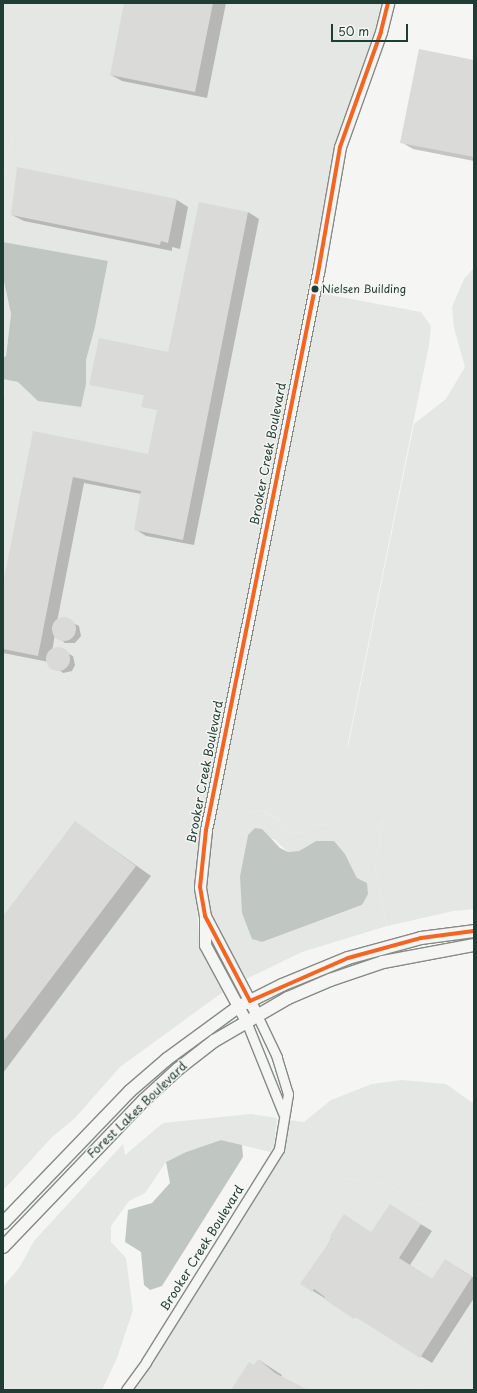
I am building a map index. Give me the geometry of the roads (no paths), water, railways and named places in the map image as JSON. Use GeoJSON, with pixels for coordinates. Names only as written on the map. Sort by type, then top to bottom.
{"type":"FeatureCollection","features":[{"type":"Feature","properties":{"kind":"main road","name":"Forest Lakes Boulevard"},"geometry":{"type":"LineString","coordinates":[[3,1223],[130,1092],[167,1058],[238,1007],[322,968],[361,954],[421,938],[474,930]]}},
{"type":"Feature","properties":{"kind":"main road","name":"Forest Lakes Boulevard"},"geometry":{"type":"LineString","coordinates":[[3,1246],[144,1100],[178,1069],[246,1021],[288,998],[354,971],[424,952],[474,945]]}},
{"type":"Feature","properties":{"kind":"street","name":"Brooker Creek Boulevard"},"geometry":{"type":"LineString","coordinates":[[283,1113],[246,1021],[205,945],[205,916],[200,887],[206,830],[315,288],[340,147],[381,32],[388,3]]}},
{"type":"Feature","properties":{"kind":"street","name":"Brooker Creek Boulevard"},"geometry":{"type":"LineString","coordinates":[[126,1390],[150,1355],[279,1149],[283,1113],[288,1094],[277,1057],[250,1001],[205,916]]}},
{"type":"Feature","properties":{"kind":"place","name":"Nielsen Building"},"geometry":{"type":"Point","coordinates":[315,289]}}]}
